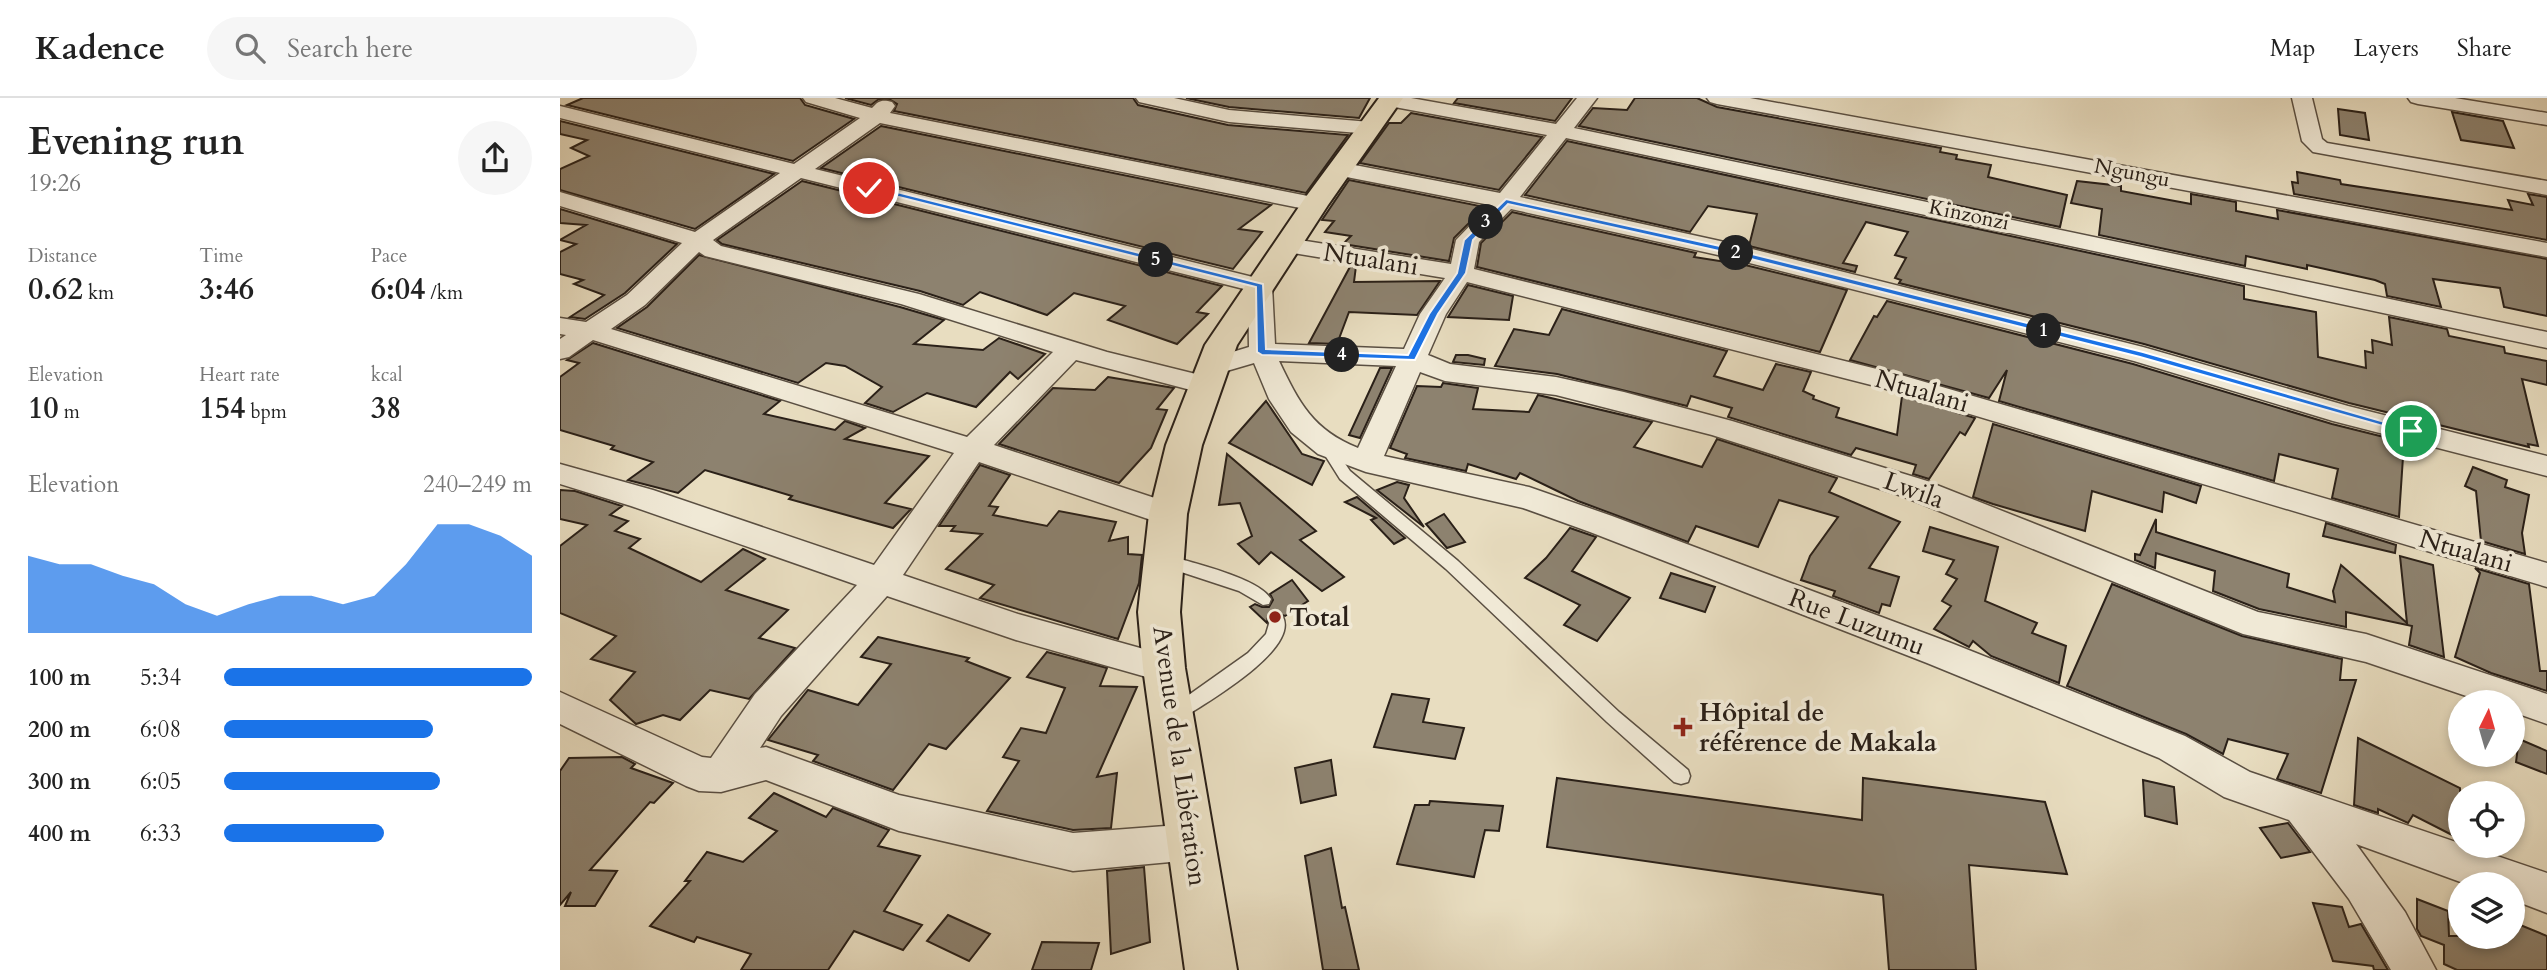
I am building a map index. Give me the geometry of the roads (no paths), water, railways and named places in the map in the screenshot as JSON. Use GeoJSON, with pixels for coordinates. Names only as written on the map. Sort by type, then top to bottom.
{"type":"FeatureCollection","features":[{"type":"Feature","properties":{"kind":"highway","name":"Avenue de la Libération"},"geometry":{"type":"LineString","coordinates":[[1211,970],[1164,668],[1159,612],[1168,514],[1184,445],[1222,345],[1315,204],[1390,99]]}},
{"type":"Feature","properties":{"kind":"street"},"geometry":{"type":"LineString","coordinates":[[813,98],[876,116],[1315,204]]}},
{"type":"Feature","properties":{"kind":"street"},"geometry":{"type":"LineString","coordinates":[[560,351],[574,328],[636,300],[698,240],[876,116],[894,98]]}},
{"type":"Feature","properties":{"kind":"street"},"geometry":{"type":"LineString","coordinates":[[1146,98],[1229,116],[1370,128]]}},
{"type":"Feature","properties":{"kind":"street"},"geometry":{"type":"LineString","coordinates":[[1366,462],[1433,314],[1461,273],[1468,240],[1506,201],[1587,98]]}},
{"type":"Feature","properties":{"kind":"street","name":"Ngungu"},"geometry":{"type":"LineString","coordinates":[[1717,98],[2547,250]]}},
{"type":"Feature","properties":{"kind":"street"},"geometry":{"type":"LineString","coordinates":[[2302,98],[2312,141],[2320,148],[2547,188]]}},
{"type":"Feature","properties":{"kind":"street"},"geometry":{"type":"LineString","coordinates":[[2418,98],[2547,119]]}},
{"type":"Feature","properties":{"kind":"street","name":"Kinzonzi"},"geometry":{"type":"LineString","coordinates":[[1390,99],[1561,131],[2547,340]]}},
{"type":"Feature","properties":{"kind":"street"},"geometry":{"type":"LineString","coordinates":[[560,112],[1260,286]]}},
{"type":"Feature","properties":{"kind":"street"},"geometry":{"type":"LineString","coordinates":[[1339,169],[1506,201],[1720,248],[2143,355],[2343,414],[2547,466]]}},
{"type":"Feature","properties":{"kind":"street"},"geometry":{"type":"LineString","coordinates":[[560,199],[698,240],[713,251],[910,299],[1070,349],[1209,376]]}},
{"type":"Feature","properties":{"kind":"street","name":"Ntualani"},"geometry":{"type":"LineString","coordinates":[[1287,245],[1461,273],[1891,381],[2547,575]]}},
{"type":"Feature","properties":{"kind":"street","name":"Rue Luzumu"},"geometry":{"type":"LineString","coordinates":[[1260,286],[1262,352],[1283,398],[1301,425],[1325,444],[1366,462],[1529,498],[1601,524],[1939,653],[2159,742],[2238,785],[2547,893]]}},
{"type":"Feature","properties":{"kind":"street"},"geometry":{"type":"LineString","coordinates":[[574,328],[973,449],[1168,514]]}},
{"type":"Feature","properties":{"kind":"street"},"geometry":{"type":"LineString","coordinates":[[721,775],[768,705],[881,581],[973,449],[1070,349]]}},
{"type":"Feature","properties":{"kind":"street","name":"Lwila"},"geometry":{"type":"LineString","coordinates":[[1209,376],[1262,352],[1411,358],[1445,372],[1556,386],[1625,401],[1722,428],[1913,488],[2255,625],[2303,631],[2433,669],[2547,709]]}},
{"type":"Feature","properties":{"kind":"street"},"geometry":{"type":"LineString","coordinates":[[560,474],[642,498],[1016,627],[1164,668]]}},
{"type":"Feature","properties":{"kind":"street"},"geometry":{"type":"LineString","coordinates":[[560,706],[699,774],[721,775],[766,763],[899,813],[1073,852],[1192,842]]}},
{"type":"Feature","properties":{"kind":"street"},"geometry":{"type":"LineString","coordinates":[[2303,808],[2368,890],[2397,933],[2414,970]]}},
{"type":"Feature","properties":{"kind":"lane"},"geometry":{"type":"LineString","coordinates":[[1325,444],[1345,475],[1452,565],[1613,717],[1681,776]]}},
{"type":"Feature","properties":{"kind":"lane"},"geometry":{"type":"LineString","coordinates":[[1163,560],[1245,587],[1263,599]]}},
{"type":"Feature","properties":{"kind":"lane"},"geometry":{"type":"LineString","coordinates":[[1172,716],[1245,664],[1269,643],[1275,635],[1277,622]]}},
{"type":"Feature","properties":{"kind":"place","name":"Total"},"geometry":{"type":"Point","coordinates":[1275,617]}},
{"type":"Feature","properties":{"kind":"place","name":"Hôpital de référence de Makala"},"geometry":{"type":"Point","coordinates":[1683,727]}}]}
